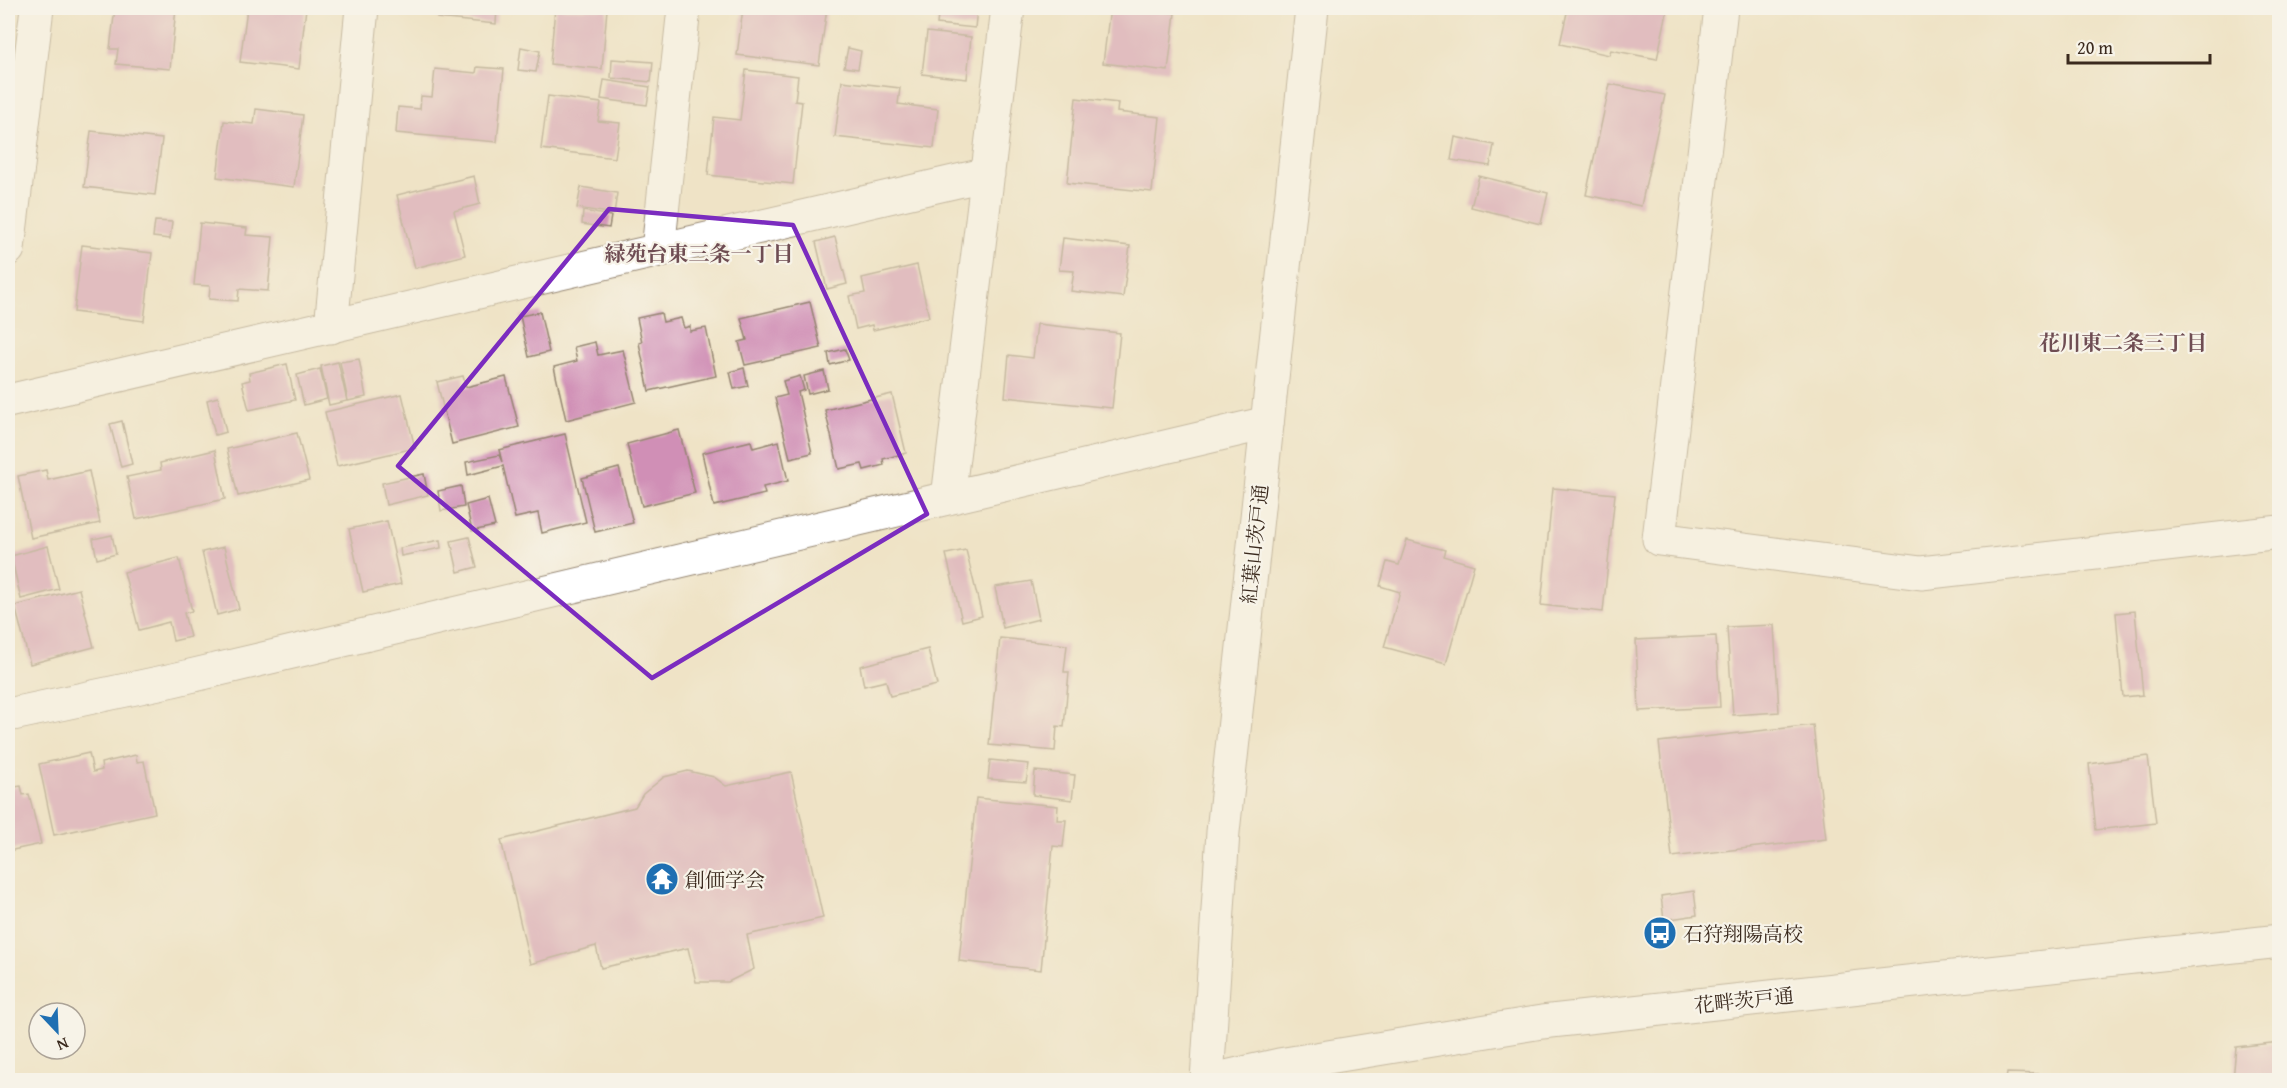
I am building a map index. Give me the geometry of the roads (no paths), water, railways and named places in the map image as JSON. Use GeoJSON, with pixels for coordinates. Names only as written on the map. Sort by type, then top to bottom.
{"type":"FeatureCollection","features":[{"type":"Feature","properties":{"kind":"street"},"geometry":{"type":"LineString","coordinates":[[8,249],[37,8]]}},
{"type":"Feature","properties":{"kind":"street"},"geometry":{"type":"LineString","coordinates":[[332,327],[362,8]]}},
{"type":"Feature","properties":{"kind":"street"},"geometry":{"type":"LineString","coordinates":[[658,250],[684,8]]}},
{"type":"Feature","properties":{"kind":"street"},"geometry":{"type":"LineString","coordinates":[[948,498],[1008,8]]}},
{"type":"Feature","properties":{"kind":"street","name":"紅葉山茨戸通"},"geometry":{"type":"LineString","coordinates":[[1207,1080],[1223,832],[1312,8]]}},
{"type":"Feature","properties":{"kind":"street"},"geometry":{"type":"LineString","coordinates":[[1721,8],[1659,539],[1921,573],[2280,532]]}},
{"type":"Feature","properties":{"kind":"street"},"geometry":{"type":"LineString","coordinates":[[8,401],[988,174]]}},
{"type":"Feature","properties":{"kind":"street"},"geometry":{"type":"LineString","coordinates":[[8,715],[173,680],[1268,423]]}},
{"type":"Feature","properties":{"kind":"street","name":"花畔茨戸通"},"geometry":{"type":"LineString","coordinates":[[1212,1080],[1279,1065],[1542,1022],[2280,941]]}},
{"type":"Feature","properties":{"kind":"place","name":"創価学会"},"geometry":{"type":"Point","coordinates":[662,879]}},
{"type":"Feature","properties":{"kind":"place","name":"石狩翔陽高校"},"geometry":{"type":"Point","coordinates":[1660,933]}},
{"type":"Feature","properties":{"kind":"district","name":"緑苑台東三条一丁目"},"geometry":{"type":"Point","coordinates":[699,253]}},
{"type":"Feature","properties":{"kind":"district","name":"花川東二条三丁目"},"geometry":{"type":"Point","coordinates":[2123,342]}}]}
